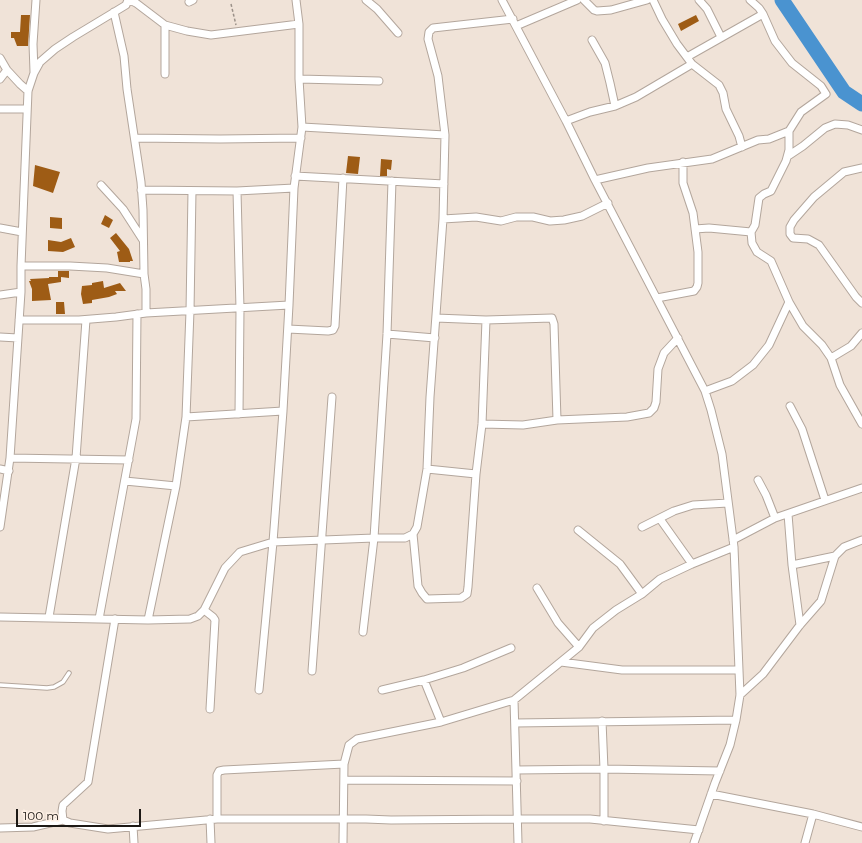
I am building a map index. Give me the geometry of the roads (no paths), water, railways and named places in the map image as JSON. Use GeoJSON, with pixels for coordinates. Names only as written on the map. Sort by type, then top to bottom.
{"type":"FeatureCollection","features":[{"type":"Feature","properties":{"kind":"street"},"geometry":{"type":"LineString","coordinates":[[34,73],[33,44],[36,0]]}},
{"type":"Feature","properties":{"kind":"street"},"geometry":{"type":"LineString","coordinates":[[0,527],[9,471],[21,292],[20,266],[28,91],[34,73],[40,62],[55,49],[114,12],[126,4],[129,0],[136,3],[165,25],[211,35],[238,30],[299,24]]}},
{"type":"Feature","properties":{"kind":"street"},"geometry":{"type":"LineString","coordinates":[[259,690],[273,542],[283,411],[294,188],[302,127],[299,78],[299,24],[296,0]]}},
{"type":"Feature","properties":{"kind":"street"},"geometry":{"type":"LineString","coordinates":[[366,0],[377,9],[398,33]]}},
{"type":"Feature","properties":{"kind":"street"},"geometry":{"type":"LineString","coordinates":[[502,0],[705,390],[722,454],[734,543],[740,695],[730,745],[694,843]]}},
{"type":"Feature","properties":{"kind":"street"},"geometry":{"type":"LineString","coordinates":[[516,26],[577,0]]}},
{"type":"Feature","properties":{"kind":"street"},"geometry":{"type":"LineString","coordinates":[[584,0],[596,11],[611,10],[647,0]]}},
{"type":"Feature","properties":{"kind":"street"},"geometry":{"type":"LineString","coordinates":[[652,0],[677,44],[692,64],[719,85],[723,93],[726,109],[742,147]]}},
{"type":"Feature","properties":{"kind":"street"},"geometry":{"type":"LineString","coordinates":[[700,0],[707,9],[721,38]]}},
{"type":"Feature","properties":{"kind":"street"},"geometry":{"type":"LineString","coordinates":[[750,0],[763,14],[775,41],[792,63],[816,82],[826,93],[826,96],[801,112],[789,132],[788,156],[771,191],[759,198],[755,225],[751,232],[752,243],[758,252],[771,261],[789,302],[803,326],[822,345],[831,358],[840,385],[862,424]]}},
{"type":"Feature","properties":{"kind":"street"},"geometry":{"type":"LineString","coordinates":[[114,12],[124,56],[141,190],[146,313]]}},
{"type":"Feature","properties":{"kind":"street"},"geometry":{"type":"LineString","coordinates":[[687,57],[763,14]]}},
{"type":"Feature","properties":{"kind":"street"},"geometry":{"type":"LineString","coordinates":[[0,617],[148,620],[190,619],[198,616],[204,610],[225,568],[240,552],[273,542],[405,538],[413,534],[417,527],[427,469],[430,397],[443,219],[445,134],[438,76],[428,39],[429,32],[433,28],[512,19]]}},
{"type":"Feature","properties":{"kind":"street"},"geometry":{"type":"LineString","coordinates":[[165,25],[165,74]]}},
{"type":"Feature","properties":{"kind":"street"},"geometry":{"type":"LineString","coordinates":[[592,40],[605,63],[614,106]]}},
{"type":"Feature","properties":{"kind":"street"},"geometry":{"type":"LineString","coordinates":[[0,58],[7,70],[28,91]]}},
{"type":"Feature","properties":{"kind":"street"},"geometry":{"type":"LineString","coordinates":[[566,121],[590,112],[614,106],[636,97],[692,64]]}},
{"type":"Feature","properties":{"kind":"street"},"geometry":{"type":"LineString","coordinates":[[0,79],[7,70]]}},
{"type":"Feature","properties":{"kind":"street"},"geometry":{"type":"LineString","coordinates":[[299,78],[379,81]]}},
{"type":"Feature","properties":{"kind":"street"},"geometry":{"type":"LineString","coordinates":[[0,109],[27,109]]}},
{"type":"Feature","properties":{"kind":"street"},"geometry":{"type":"LineString","coordinates":[[788,156],[825,128],[835,124],[848,125],[862,130]]}},
{"type":"Feature","properties":{"kind":"street"},"geometry":{"type":"LineString","coordinates":[[302,127],[445,134]]}},
{"type":"Feature","properties":{"kind":"street"},"geometry":{"type":"LineString","coordinates":[[595,180],[648,168],[712,159],[758,140],[789,132]]}},
{"type":"Feature","properties":{"kind":"street"},"geometry":{"type":"LineString","coordinates":[[135,138],[300,138]]}},
{"type":"Feature","properties":{"kind":"street"},"geometry":{"type":"LineString","coordinates":[[657,298],[694,291],[697,288],[698,283],[698,252],[693,214],[683,183],[683,162]]}},
{"type":"Feature","properties":{"kind":"street"},"geometry":{"type":"LineString","coordinates":[[862,168],[844,172],[814,197],[794,220],[790,228],[790,234],[793,238],[808,239],[819,245],[856,297],[862,303]]}},
{"type":"Feature","properties":{"kind":"street"},"geometry":{"type":"LineString","coordinates":[[295,176],[444,184]]}},
{"type":"Feature","properties":{"kind":"street"},"geometry":{"type":"LineString","coordinates":[[288,329],[328,332],[333,330],[336,326],[343,178]]}},
{"type":"Feature","properties":{"kind":"street"},"geometry":{"type":"LineString","coordinates":[[363,632],[374,538],[387,334],[392,181]]}},
{"type":"Feature","properties":{"kind":"street"},"geometry":{"type":"LineString","coordinates":[[101,185],[123,208],[143,241]]}},
{"type":"Feature","properties":{"kind":"street"},"geometry":{"type":"LineString","coordinates":[[141,190],[238,191],[294,188]]}},
{"type":"Feature","properties":{"kind":"street"},"geometry":{"type":"LineString","coordinates":[[148,620],[176,486],[186,417],[192,191]]}},
{"type":"Feature","properties":{"kind":"street"},"geometry":{"type":"LineString","coordinates":[[238,191],[240,309],[239,414]]}},
{"type":"Feature","properties":{"kind":"street"},"geometry":{"type":"LineString","coordinates":[[443,219],[476,217],[501,221],[516,217],[533,217],[550,221],[564,220],[582,216],[608,203]]}},
{"type":"Feature","properties":{"kind":"street"},"geometry":{"type":"LineString","coordinates":[[0,228],[22,232]]}},
{"type":"Feature","properties":{"kind":"street"},"geometry":{"type":"LineString","coordinates":[[695,229],[709,228],[751,232]]}},
{"type":"Feature","properties":{"kind":"street"},"geometry":{"type":"LineString","coordinates":[[20,266],[107,268],[144,274]]}},
{"type":"Feature","properties":{"kind":"street"},"geometry":{"type":"LineString","coordinates":[[0,295],[21,292]]}},
{"type":"Feature","properties":{"kind":"street"},"geometry":{"type":"LineString","coordinates":[[705,390],[732,381],[753,365],[769,345],[789,302]]}},
{"type":"Feature","properties":{"kind":"street"},"geometry":{"type":"LineString","coordinates":[[19,320],[86,320],[146,313],[240,309],[289,305]]}},
{"type":"Feature","properties":{"kind":"street"},"geometry":{"type":"LineString","coordinates":[[99,619],[136,419],[136,314]]}},
{"type":"Feature","properties":{"kind":"street"},"geometry":{"type":"LineString","coordinates":[[436,318],[486,320],[552,318],[554,324],[557,420]]}},
{"type":"Feature","properties":{"kind":"street"},"geometry":{"type":"LineString","coordinates":[[49,617],[76,458],[86,320]]}},
{"type":"Feature","properties":{"kind":"street"},"geometry":{"type":"LineString","coordinates":[[413,534],[418,586],[427,599],[461,598],[467,594],[476,474],[482,424],[486,320]]}},
{"type":"Feature","properties":{"kind":"street"},"geometry":{"type":"LineString","coordinates":[[831,358],[851,346],[862,333]]}},
{"type":"Feature","properties":{"kind":"street"},"geometry":{"type":"LineString","coordinates":[[387,334],[435,338]]}},
{"type":"Feature","properties":{"kind":"street"},"geometry":{"type":"LineString","coordinates":[[0,337],[18,338]]}},
{"type":"Feature","properties":{"kind":"street"},"geometry":{"type":"LineString","coordinates":[[482,424],[523,425],[557,420],[627,417],[649,413],[654,408],[656,402],[658,369],[664,353],[678,338]]}},
{"type":"Feature","properties":{"kind":"street"},"geometry":{"type":"LineString","coordinates":[[312,670],[332,397]]}},
{"type":"Feature","properties":{"kind":"street"},"geometry":{"type":"LineString","coordinates":[[790,406],[802,429],[825,500]]}},
{"type":"Feature","properties":{"kind":"street"},"geometry":{"type":"LineString","coordinates":[[186,417],[283,411]]}},
{"type":"Feature","properties":{"kind":"street"},"geometry":{"type":"LineString","coordinates":[[10,458],[129,460]]}},
{"type":"Feature","properties":{"kind":"street"},"geometry":{"type":"LineString","coordinates":[[0,469],[9,471]]}},
{"type":"Feature","properties":{"kind":"street"},"geometry":{"type":"LineString","coordinates":[[427,469],[476,474]]}},
{"type":"Feature","properties":{"kind":"street"},"geometry":{"type":"LineString","coordinates":[[758,480],[775,518]]}},
{"type":"Feature","properties":{"kind":"street"},"geometry":{"type":"LineString","coordinates":[[125,481],[176,486]]}},
{"type":"Feature","properties":{"kind":"street"},"geometry":{"type":"LineString","coordinates":[[343,843],[344,764],[349,745],[357,739],[441,722],[514,700],[579,647],[593,628],[616,610],[642,594],[660,579],[734,543],[775,518],[862,488]]}},
{"type":"Feature","properties":{"kind":"street"},"geometry":{"type":"LineString","coordinates":[[642,527],[674,511],[693,505],[728,503]]}},
{"type":"Feature","properties":{"kind":"street"},"geometry":{"type":"LineString","coordinates":[[788,514],[792,565],[800,625]]}},
{"type":"Feature","properties":{"kind":"street"},"geometry":{"type":"LineString","coordinates":[[660,519],[692,564]]}},
{"type":"Feature","properties":{"kind":"street"},"geometry":{"type":"LineString","coordinates":[[578,530],[620,564],[642,594]]}},
{"type":"Feature","properties":{"kind":"street"},"geometry":{"type":"LineString","coordinates":[[740,695],[763,674],[800,625],[821,601],[835,556],[844,547],[862,540]]}},
{"type":"Feature","properties":{"kind":"street"},"geometry":{"type":"LineString","coordinates":[[792,565],[835,556]]}},
{"type":"Feature","properties":{"kind":"street"},"geometry":{"type":"LineString","coordinates":[[537,588],[558,623],[579,647]]}},
{"type":"Feature","properties":{"kind":"street"},"geometry":{"type":"LineString","coordinates":[[204,610],[215,620],[210,709]]}},
{"type":"Feature","properties":{"kind":"street"},"geometry":{"type":"LineString","coordinates":[[63,820],[63,805],[88,782],[115,619]]}},
{"type":"Feature","properties":{"kind":"street"},"geometry":{"type":"LineString","coordinates":[[382,690],[424,680],[463,668],[511,648]]}},
{"type":"Feature","properties":{"kind":"street"},"geometry":{"type":"LineString","coordinates":[[560,662],[622,670],[740,670]]}},
{"type":"Feature","properties":{"kind":"street"},"geometry":{"type":"LineString","coordinates":[[424,680],[441,722]]}},
{"type":"Feature","properties":{"kind":"street"},"geometry":{"type":"LineString","coordinates":[[514,700],[518,843]]}},
{"type":"Feature","properties":{"kind":"street"},"geometry":{"type":"LineString","coordinates":[[515,723],[736,720]]}},
{"type":"Feature","properties":{"kind":"street"},"geometry":{"type":"LineString","coordinates":[[602,721],[604,821]]}},
{"type":"Feature","properties":{"kind":"street"},"geometry":{"type":"LineString","coordinates":[[211,843],[217,775],[219,771],[344,764]]}},
{"type":"Feature","properties":{"kind":"street"},"geometry":{"type":"LineString","coordinates":[[516,770],[604,769],[720,771]]}},
{"type":"Feature","properties":{"kind":"street"},"geometry":{"type":"LineString","coordinates":[[344,780],[516,781]]}},
{"type":"Feature","properties":{"kind":"street"},"geometry":{"type":"LineString","coordinates":[[711,794],[813,814],[862,827]]}},
{"type":"Feature","properties":{"kind":"street"},"geometry":{"type":"LineString","coordinates":[[805,843],[813,814]]}},
{"type":"Feature","properties":{"kind":"street"},"geometry":{"type":"LineString","coordinates":[[0,828],[33,827],[52,824],[63,820],[70,823],[108,829],[214,819],[391,820],[518,818],[590,819],[699,830]]}},
{"type":"Feature","properties":{"kind":"street"},"geometry":{"type":"LineString","coordinates":[[133,826],[134,843]]}},
{"type":"Feature","properties":{"kind":"lane"},"geometry":{"type":"LineString","coordinates":[[0,685],[47,688],[54,687],[63,682],[69,673]]}},
{"type":"Feature","properties":{"kind":"waterway"},"geometry":{"type":"LineString","coordinates":[[782,0],[844,92],[862,104]]}}]}
